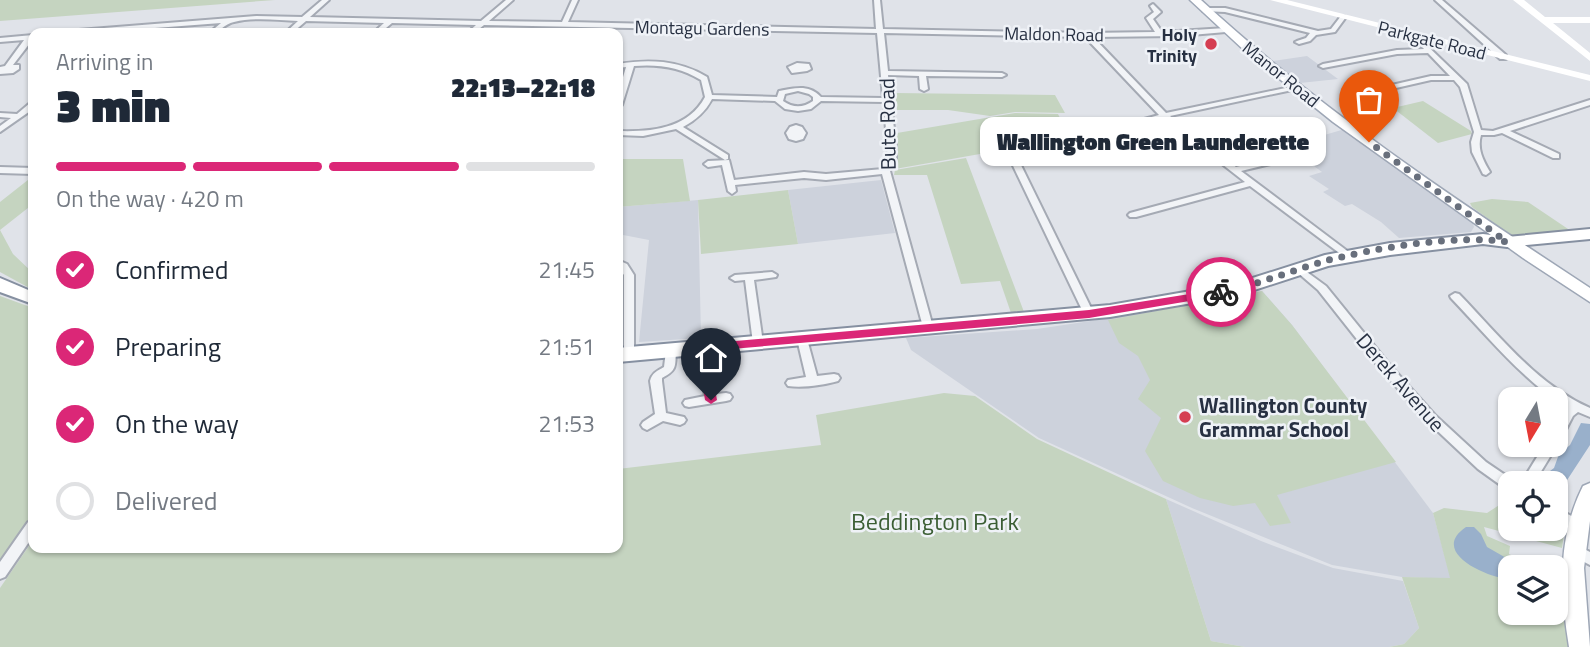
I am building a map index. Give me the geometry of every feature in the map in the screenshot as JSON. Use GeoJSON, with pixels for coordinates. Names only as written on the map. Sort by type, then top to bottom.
{"type":"FeatureCollection","features":[{"type":"Feature","properties":{"kind":"highway"},"geometry":{"type":"LineString","coordinates":[[1459,241],[1477,232],[1480,222]]}},
{"type":"Feature","properties":{"kind":"highway"},"geometry":{"type":"LineString","coordinates":[[623,355],[1089,314],[1208,295],[1349,256],[1459,241],[1488,239],[1507,242],[1590,234]]}},
{"type":"Feature","properties":{"kind":"highway"},"geometry":{"type":"LineString","coordinates":[[0,284],[28,297]]}},
{"type":"Feature","properties":{"kind":"main road","name":"Manor Road"},"geometry":{"type":"LineString","coordinates":[[1200,5],[1226,30],[1297,87],[1507,242],[1590,296]]}},
{"type":"Feature","properties":{"kind":"main road"},"geometry":{"type":"LineString","coordinates":[[1579,633],[1573,589],[1582,554],[1578,526],[1589,499]]}},
{"type":"Feature","properties":{"kind":"street"},"geometry":{"type":"LineString","coordinates":[[294,28],[326,0]]}},
{"type":"Feature","properties":{"kind":"street"},"geometry":{"type":"LineString","coordinates":[[477,28],[510,0]]}},
{"type":"Feature","properties":{"kind":"street"},"geometry":{"type":"LineString","coordinates":[[563,28],[575,0]]}},
{"type":"Feature","properties":{"kind":"street","name":"Bute Road"},"geometry":{"type":"LineString","coordinates":[[877,0],[892,155],[886,171],[928,327]]}},
{"type":"Feature","properties":{"kind":"street","name":"Parkgate Road"},"geometry":{"type":"LineString","coordinates":[[1275,0],[1590,78]]}},
{"type":"Feature","properties":{"kind":"street"},"geometry":{"type":"LineString","coordinates":[[1438,0],[1503,57]]}},
{"type":"Feature","properties":{"kind":"street"},"geometry":{"type":"LineString","coordinates":[[1518,0],[1590,58]]}},
{"type":"Feature","properties":{"kind":"street"},"geometry":{"type":"LineString","coordinates":[[1200,5],[1314,32],[1333,31],[1343,17]]}},
{"type":"Feature","properties":{"kind":"street"},"geometry":{"type":"LineString","coordinates":[[1153,6],[1158,12],[1149,18],[1160,34]]}},
{"type":"Feature","properties":{"kind":"street"},"geometry":{"type":"LineString","coordinates":[[218,28],[229,19]]}},
{"type":"Feature","properties":{"kind":"street","name":"Montagu Gardens"},"geometry":{"type":"LineString","coordinates":[[150,28],[229,19],[305,19],[881,30]]}},
{"type":"Feature","properties":{"kind":"street"},"geometry":{"type":"LineString","coordinates":[[1543,20],[1590,20]]}},
{"type":"Feature","properties":{"kind":"street"},"geometry":{"type":"LineString","coordinates":[[382,28],[390,21]]}},
{"type":"Feature","properties":{"kind":"street","name":"Maldon Road"},"geometry":{"type":"LineString","coordinates":[[881,30],[1087,34],[1226,30]]}},
{"type":"Feature","properties":{"kind":"street"},"geometry":{"type":"LineString","coordinates":[[1299,42],[1308,40],[1314,32]]}},
{"type":"Feature","properties":{"kind":"street"},"geometry":{"type":"LineString","coordinates":[[1087,34],[1166,116],[1349,256]]}},
{"type":"Feature","properties":{"kind":"street"},"geometry":{"type":"LineString","coordinates":[[1415,36],[1465,89],[1478,132]]}},
{"type":"Feature","properties":{"kind":"street"},"geometry":{"type":"LineString","coordinates":[[0,40],[28,37]]}},
{"type":"Feature","properties":{"kind":"street"},"geometry":{"type":"LineString","coordinates":[[3,69],[28,41]]}},
{"type":"Feature","properties":{"kind":"street"},"geometry":{"type":"LineString","coordinates":[[1323,66],[1397,52],[1429,51]]}},
{"type":"Feature","properties":{"kind":"street"},"geometry":{"type":"LineString","coordinates":[[623,65],[658,63],[691,71],[705,81],[709,97],[699,113],[676,126],[645,133],[623,133]]}},
{"type":"Feature","properties":{"kind":"street"},"geometry":{"type":"LineString","coordinates":[[623,89],[631,64]]}},
{"type":"Feature","properties":{"kind":"street"},"geometry":{"type":"LineString","coordinates":[[799,89],[800,72]]}},
{"type":"Feature","properties":{"kind":"street"},"geometry":{"type":"LineString","coordinates":[[886,73],[1002,75]]}},
{"type":"Feature","properties":{"kind":"street"},"geometry":{"type":"LineString","coordinates":[[922,73],[924,89]]}},
{"type":"Feature","properties":{"kind":"street"},"geometry":{"type":"LineString","coordinates":[[1361,94],[1432,78],[1457,78]]}},
{"type":"Feature","properties":{"kind":"street"},"geometry":{"type":"LineString","coordinates":[[1099,134],[1297,87]]}},
{"type":"Feature","properties":{"kind":"street"},"geometry":{"type":"LineString","coordinates":[[778,99],[782,93],[799,89],[812,92],[818,99]]}},
{"type":"Feature","properties":{"kind":"street"},"geometry":{"type":"LineString","coordinates":[[709,97],[778,99]]}},
{"type":"Feature","properties":{"kind":"street"},"geometry":{"type":"LineString","coordinates":[[778,99],[783,106],[797,109],[811,106],[818,99],[888,100]]}},
{"type":"Feature","properties":{"kind":"street"},"geometry":{"type":"LineString","coordinates":[[1478,132],[1502,130],[1590,102]]}},
{"type":"Feature","properties":{"kind":"street"},"geometry":{"type":"LineString","coordinates":[[0,130],[28,108]]}},
{"type":"Feature","properties":{"kind":"street"},"geometry":{"type":"LineString","coordinates":[[796,129],[797,109]]}},
{"type":"Feature","properties":{"kind":"street"},"geometry":{"type":"LineString","coordinates":[[0,115],[18,116]]}},
{"type":"Feature","properties":{"kind":"street"},"geometry":{"type":"LineString","coordinates":[[676,126],[725,157]]}},
{"type":"Feature","properties":{"kind":"street"},"geometry":{"type":"LineString","coordinates":[[1502,130],[1556,156]]}},
{"type":"Feature","properties":{"kind":"street"},"geometry":{"type":"LineString","coordinates":[[1478,132],[1474,138],[1475,149],[1486,172]]}},
{"type":"Feature","properties":{"kind":"street"},"geometry":{"type":"LineString","coordinates":[[1009,149],[1089,314]]}},
{"type":"Feature","properties":{"kind":"street"},"geometry":{"type":"LineString","coordinates":[[1235,170],[1305,153]]}},
{"type":"Feature","properties":{"kind":"street"},"geometry":{"type":"LineString","coordinates":[[708,164],[726,162],[731,187],[808,172],[826,177],[886,171]]}},
{"type":"Feature","properties":{"kind":"street"},"geometry":{"type":"LineString","coordinates":[[0,170],[28,171]]}},
{"type":"Feature","properties":{"kind":"street"},"geometry":{"type":"LineString","coordinates":[[1133,215],[1251,183]]}},
{"type":"Feature","properties":{"kind":"street"},"geometry":{"type":"LineString","coordinates":[[623,266],[629,275],[623,355]]}},
{"type":"Feature","properties":{"kind":"street","name":"Derek Avenue"},"geometry":{"type":"LineString","coordinates":[[1300,270],[1322,288],[1436,425],[1498,476]]}},
{"type":"Feature","properties":{"kind":"street"},"geometry":{"type":"LineString","coordinates":[[735,278],[772,275]]}},
{"type":"Feature","properties":{"kind":"street"},"geometry":{"type":"LineString","coordinates":[[749,276],[758,343]]}},
{"type":"Feature","properties":{"kind":"street"},"geometry":{"type":"LineString","coordinates":[[1455,296],[1545,388],[1575,408],[1590,413]]}},
{"type":"Feature","properties":{"kind":"street"},"geometry":{"type":"LineString","coordinates":[[802,339],[813,381]]}},
{"type":"Feature","properties":{"kind":"street"},"geometry":{"type":"LineString","coordinates":[[701,348],[711,400]]}},
{"type":"Feature","properties":{"kind":"street"},"geometry":{"type":"LineString","coordinates":[[661,416],[656,381],[657,376],[669,369],[671,351]]}},
{"type":"Feature","properties":{"kind":"street"},"geometry":{"type":"LineString","coordinates":[[792,383],[834,378]]}},
{"type":"Feature","properties":{"kind":"street"},"geometry":{"type":"LineString","coordinates":[[689,403],[726,397]]}},
{"type":"Feature","properties":{"kind":"street"},"geometry":{"type":"LineString","coordinates":[[1568,415],[1575,408]]}},
{"type":"Feature","properties":{"kind":"street"},"geometry":{"type":"LineString","coordinates":[[647,425],[661,416],[680,420]]}},
{"type":"Feature","properties":{"kind":"street"},"geometry":{"type":"LineString","coordinates":[[1568,520],[1578,526]]}},
{"type":"Feature","properties":{"kind":"street"},"geometry":{"type":"LineString","coordinates":[[0,573],[28,533]]}},
{"type":"Feature","properties":{"kind":"shaded area"},"geometry":{"type":"Polygon","coordinates":[[[1307,56],[1338,79],[1300,83],[1273,61],[1307,56]]]}},
{"type":"Feature","properties":{"kind":"shaded area"},"geometry":{"type":"Polygon","coordinates":[[[1301,129],[1321,136],[1345,129],[1472,221],[1474,227],[1471,232],[1399,238],[1381,222],[1352,204],[1345,206],[1323,192],[1329,189],[1309,176],[1322,172],[1272,135],[1301,129]]]}},
{"type":"Feature","properties":{"kind":"shaded area"},"geometry":{"type":"Polygon","coordinates":[[[881,180],[895,233],[798,244],[788,190],[881,180]]]}},
{"type":"Feature","properties":{"kind":"shaded area"},"geometry":{"type":"Polygon","coordinates":[[[698,200],[701,338],[639,342],[649,240],[623,235],[623,207],[698,200]]]}},
{"type":"Feature","properties":{"kind":"shaded area","name":"Wallington County Grammar School"},"geometry":{"type":"Polygon","coordinates":[[[1262,291],[1292,325],[1433,513],[1451,579],[1402,577],[1332,565],[1192,508],[1039,438],[911,350],[906,338],[1037,329],[1184,307],[1262,291]]]}},
{"type":"Feature","properties":{"kind":"shaded area"},"geometry":{"type":"Polygon","coordinates":[[[1166,499],[1261,541],[1333,568],[1403,581],[1419,628],[1404,644],[1389,647],[1245,647],[1211,641],[1166,499]]]}},
{"type":"Feature","properties":{"kind":"green space"},"geometry":{"type":"Polygon","coordinates":[[[0,0],[275,0],[0,21],[0,0]]]}},
{"type":"Feature","properties":{"kind":"green space"},"geometry":{"type":"Polygon","coordinates":[[[895,93],[1055,95],[1065,113],[1015,112],[990,116],[948,110],[897,110],[895,93]]]}},
{"type":"Feature","properties":{"kind":"green space"},"geometry":{"type":"Polygon","coordinates":[[[1423,101],[1472,134],[1438,143],[1393,108],[1423,101]]]}},
{"type":"Feature","properties":{"kind":"green space"},"geometry":{"type":"Polygon","coordinates":[[[1015,113],[1058,114],[1070,138],[895,169],[897,133],[1015,113]]]}},
{"type":"Feature","properties":{"kind":"green space"},"geometry":{"type":"Polygon","coordinates":[[[966,158],[1024,312],[1011,313],[1000,281],[961,284],[927,175],[894,175],[895,170],[966,158]]]}},
{"type":"Feature","properties":{"kind":"green space"},"geometry":{"type":"Polygon","coordinates":[[[623,159],[683,159],[690,201],[623,207],[623,159]]]}},
{"type":"Feature","properties":{"kind":"green space"},"geometry":{"type":"Polygon","coordinates":[[[28,180],[28,208],[0,230],[0,202],[28,180]]]}},
{"type":"Feature","properties":{"kind":"green space"},"geometry":{"type":"Polygon","coordinates":[[[788,190],[798,244],[701,254],[698,200],[788,190]]]}},
{"type":"Feature","properties":{"kind":"green space"},"geometry":{"type":"Polygon","coordinates":[[[1492,199],[1528,202],[1577,235],[1519,241],[1470,203],[1492,199]]]}},
{"type":"Feature","properties":{"kind":"green space"},"geometry":{"type":"Polygon","coordinates":[[[0,230],[13,254],[28,268],[28,287],[0,272],[0,230]]]}},
{"type":"Feature","properties":{"kind":"green space"},"geometry":{"type":"Polygon","coordinates":[[[1262,291],[1292,325],[1396,462],[1277,495],[1291,523],[1270,526],[1255,503],[1233,506],[1200,498],[1163,481],[1145,451],[1161,418],[1138,399],[1150,380],[1138,356],[1119,343],[1108,320],[1262,291]]]}},
{"type":"Feature","properties":{"kind":"green space"},"geometry":{"type":"Polygon","coordinates":[[[0,296],[28,306],[28,520],[0,561],[0,296]]]}},
{"type":"Feature","properties":{"kind":"green space","name":"Beddington Park"},"geometry":{"type":"Polygon","coordinates":[[[944,393],[975,396],[1037,439],[1166,499],[1211,641],[1245,647],[0,647],[0,588],[28,547],[28,553],[623,553],[623,468],[821,445],[816,415],[944,393]]]}},
{"type":"Feature","properties":{"kind":"green space"},"geometry":{"type":"Polygon","coordinates":[[[1498,506],[1498,531],[1484,527],[1487,536],[1510,546],[1511,555],[1498,555],[1498,625],[1567,625],[1571,647],[1389,647],[1404,644],[1419,628],[1402,577],[1450,578],[1433,513],[1444,508],[1487,513],[1498,506]]]}},
{"type":"Feature","properties":{"kind":"green space"},"geometry":{"type":"Polygon","coordinates":[[[1536,541],[1563,541],[1562,548],[1536,541]]]}},
{"type":"Feature","properties":{"kind":"water"},"geometry":{"type":"Polygon","coordinates":[[[1581,423],[1590,424],[1590,445],[1568,479],[1568,471],[1550,471],[1558,457],[1568,457],[1570,445],[1581,423]]]}},
{"type":"Feature","properties":{"kind":"water"},"geometry":{"type":"Polygon","coordinates":[[[1466,527],[1474,527],[1487,547],[1501,555],[1498,555],[1498,577],[1465,562],[1457,554],[1454,545],[1456,536],[1466,527]]]}},
{"type":"Feature","properties":{"kind":"way so far"},"geometry":{"type":"LineString","coordinates":[[1221,292],[1325,261],[1390,249],[1488,239],[1507,242],[1369,142]]}},
{"type":"Feature","properties":{"kind":"place","name":"Holy Trinity"},"geometry":{"type":"Point","coordinates":[1211,44]}},
{"type":"Feature","properties":{"kind":"place","name":"Wallington Green Launderette"},"geometry":{"type":"Point","coordinates":[1369,142]}},
{"type":"Feature","properties":{"kind":"place","name":"Wallington County Grammar School"},"geometry":{"type":"Point","coordinates":[1185,417]}},
{"type":"Feature","properties":{"kind":"route"},"geometry":{"type":"LineString","coordinates":[[711,400],[701,348],[1089,314],[1180,301],[1221,292]]}}]}
